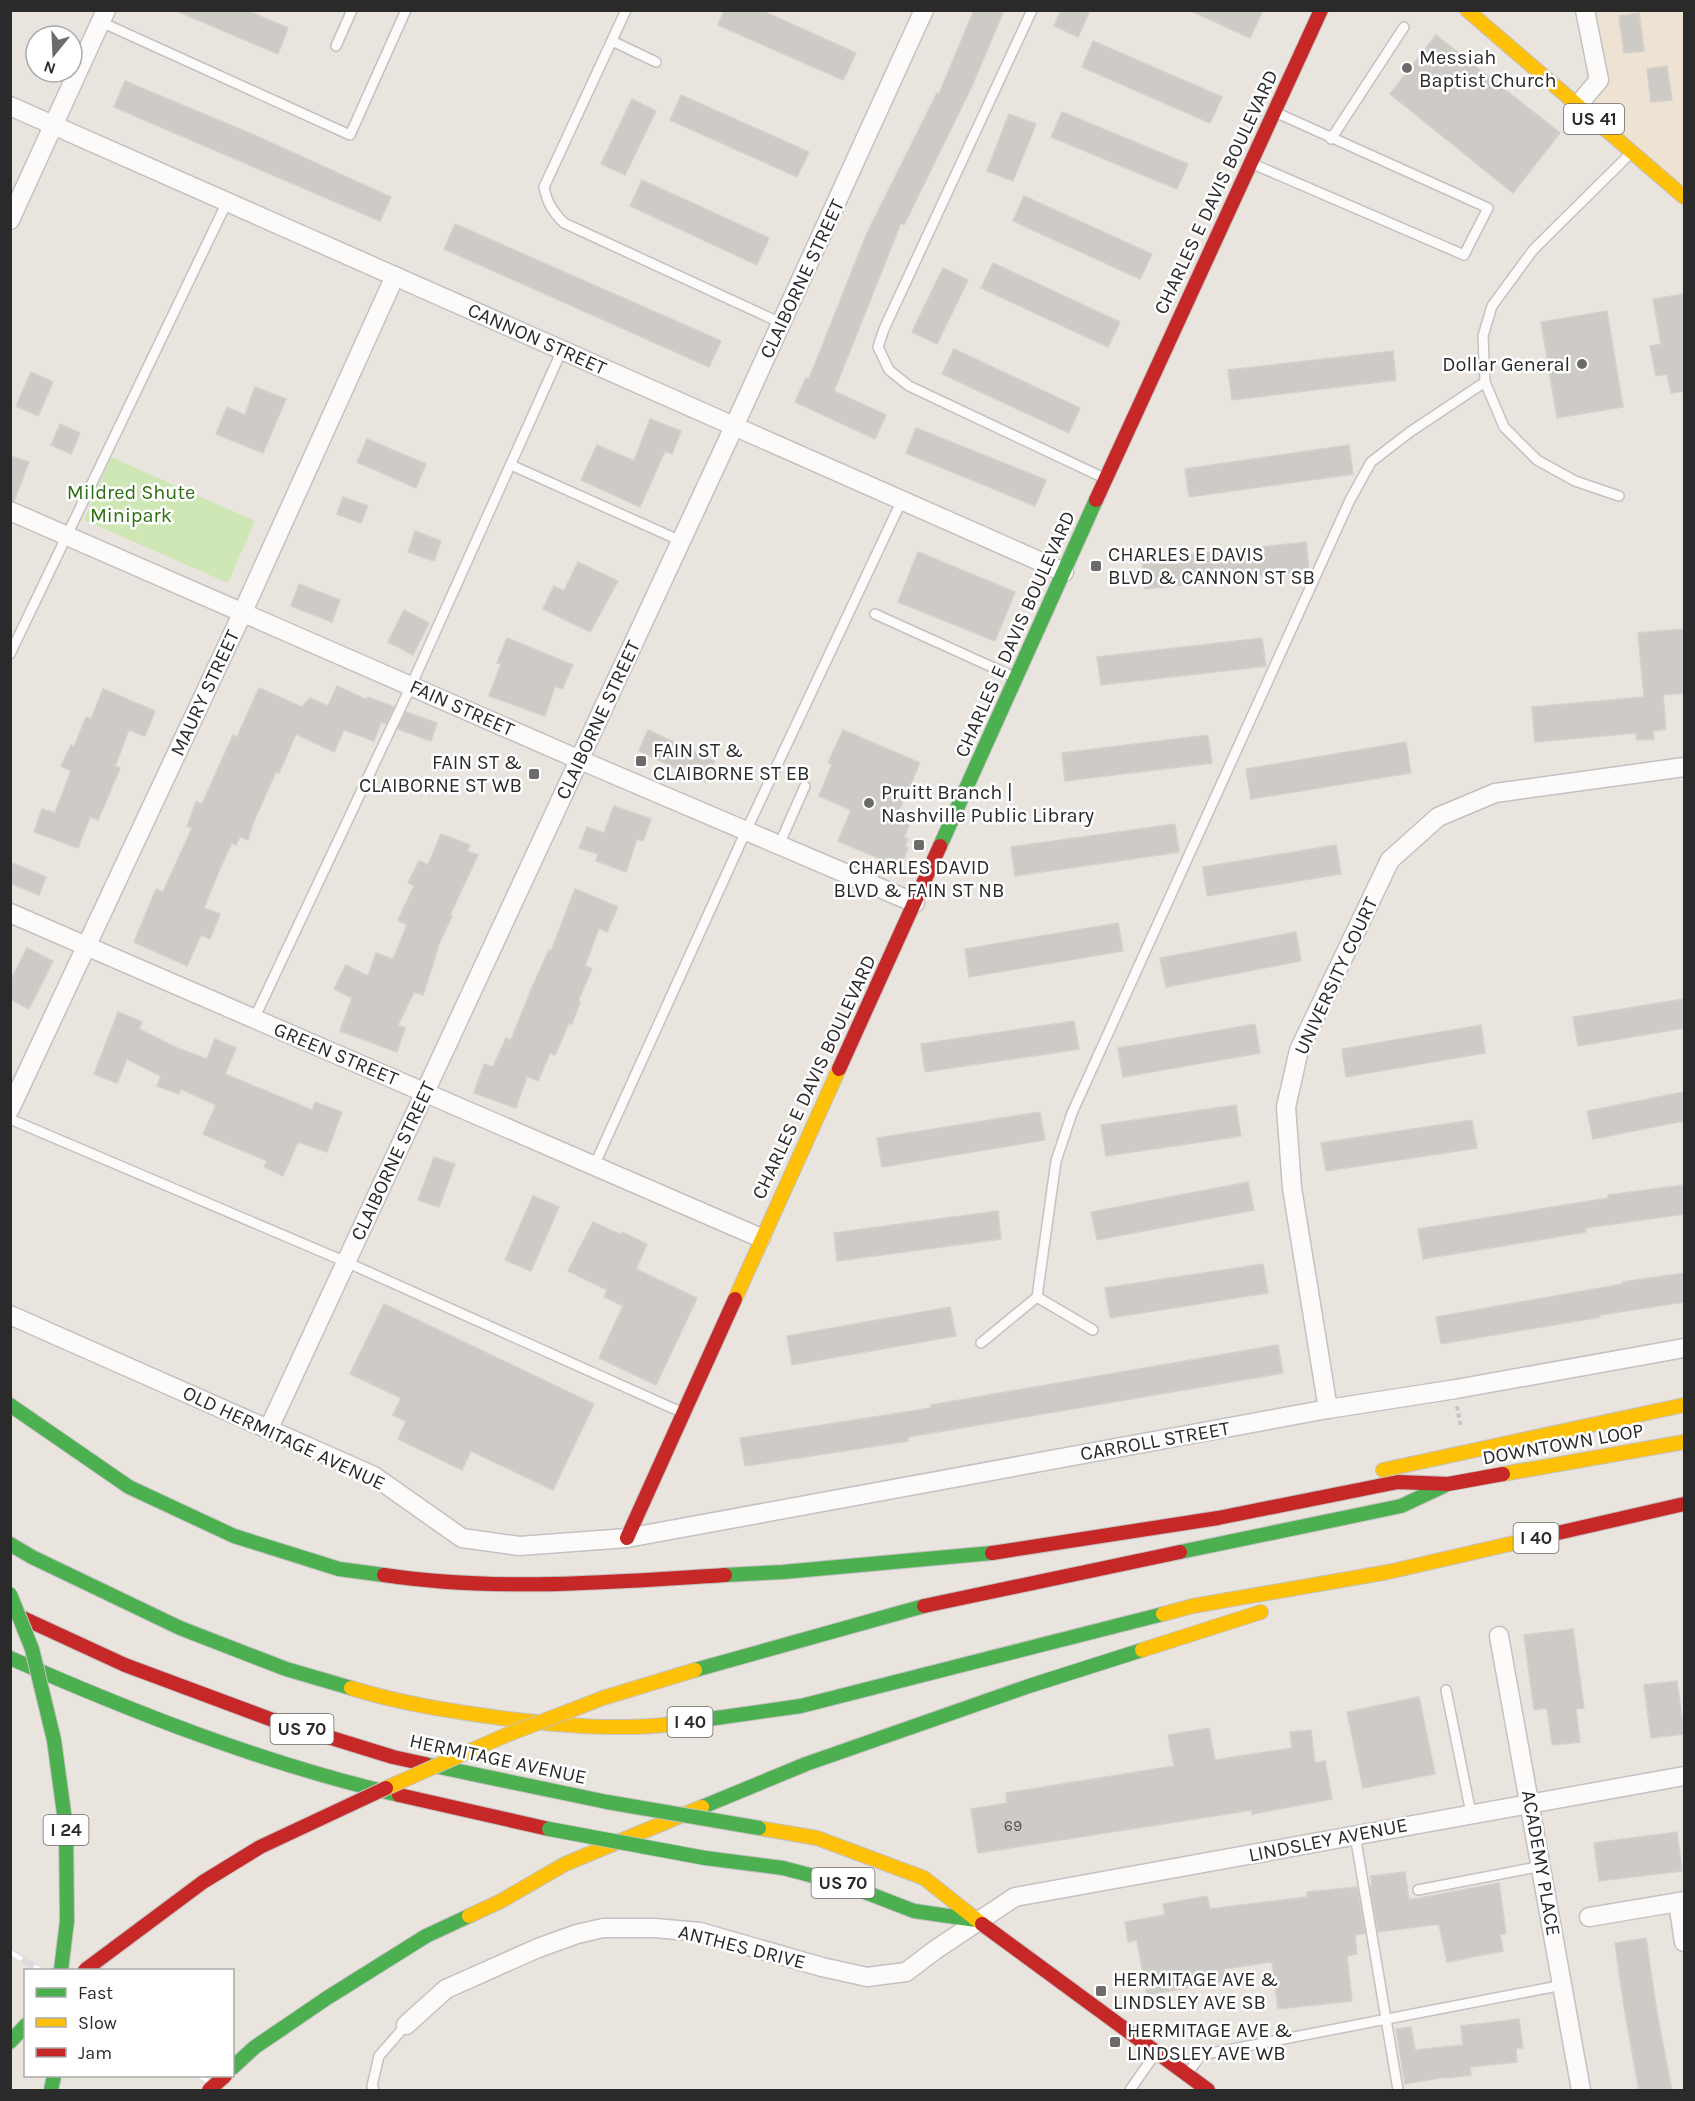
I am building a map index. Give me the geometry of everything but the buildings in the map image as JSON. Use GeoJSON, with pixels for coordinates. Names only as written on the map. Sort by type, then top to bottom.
{"type":"FeatureCollection","features":[{"type":"Feature","properties":{"kind":"main road","name":"US 41"},"geometry":{"type":"LineString","coordinates":[[1467,10],[1684,197]]}},
{"type":"Feature","properties":{"kind":"main road","name":"CHARLES E DAVIS BOULEVARD"},"geometry":{"type":"LineString","coordinates":[[627,1538],[761,1238],[1251,163],[1316,12]]}},
{"type":"Feature","properties":{"kind":"main road"},"geometry":{"type":"LineString","coordinates":[[10,1405],[129,1487],[234,1536],[339,1569],[430,1582],[550,1585],[783,1572],[1005,1552],[1218,1518],[1398,1482],[1448,1484]]}},
{"type":"Feature","properties":{"kind":"main road"},"geometry":{"type":"LineString","coordinates":[[1368,1473],[1684,1405]]}},
{"type":"Feature","properties":{"kind":"main road","name":"DOWNTOWN LOOP"},"geometry":{"type":"LineString","coordinates":[[1448,1484],[1684,1442]]}},
{"type":"Feature","properties":{"kind":"main road"},"geometry":{"type":"LineString","coordinates":[[88,1969],[203,1882],[260,1847],[504,1736],[603,1698],[940,1602],[1401,1506],[1448,1484]]}},
{"type":"Feature","properties":{"kind":"main road"},"geometry":{"type":"LineString","coordinates":[[1218,1518],[1270,1493]]}},
{"type":"Feature","properties":{"kind":"main road","name":"I 40"},"geometry":{"type":"LineString","coordinates":[[10,1544],[32,1557],[180,1628],[286,1669],[370,1694],[461,1713],[549,1724],[646,1728],[801,1706],[1193,1606],[1388,1572],[1684,1504]]}},
{"type":"Feature","properties":{"kind":"main road"},"geometry":{"type":"LineString","coordinates":[[234,2066],[255,2047],[327,1998],[426,1936],[501,1900],[565,1864],[806,1764],[1029,1686],[1388,1572]]}},
{"type":"Feature","properties":{"kind":"main road","name":"I 24"},"geometry":{"type":"LineString","coordinates":[[10,1594],[32,1649],[54,1740],[66,1828],[67,1921],[61,1969]]}},
{"type":"Feature","properties":{"kind":"main road","name":"HERMITAGE AVENUE"},"geometry":{"type":"LineString","coordinates":[[10,1612],[125,1665],[270,1719],[393,1757],[558,1793],[817,1838],[924,1878],[978,1921],[1208,2091]]}},
{"type":"Feature","properties":{"kind":"main road","name":"HERMITAGE AVENUE"},"geometry":{"type":"LineString","coordinates":[[10,1658],[87,1692],[241,1749],[339,1781],[549,1829],[705,1858],[783,1868],[844,1884],[914,1911],[978,1921]]}},
{"type":"Feature","properties":{"kind":"main road"},"geometry":{"type":"LineString","coordinates":[[10,2042],[24,2027]]}},
{"type":"Feature","properties":{"kind":"main road"},"geometry":{"type":"LineString","coordinates":[[209,2091],[224,2077]]}},
{"type":"Feature","properties":{"kind":"street","name":"CLAIBORNE STREET"},"geometry":{"type":"LineString","coordinates":[[269,1428],[782,323],[924,10]]}},
{"type":"Feature","properties":{"kind":"street"},"geometry":{"type":"LineString","coordinates":[[1578,105],[1599,80],[1586,10]]}},
{"type":"Feature","properties":{"kind":"street"},"geometry":{"type":"LineString","coordinates":[[10,220],[104,16]]}},
{"type":"Feature","properties":{"kind":"street","name":"CANNON STREET"},"geometry":{"type":"LineString","coordinates":[[10,106],[1064,572]]}},
{"type":"Feature","properties":{"kind":"street","name":"MAURY STREET"},"geometry":{"type":"LineString","coordinates":[[10,1109],[243,611],[395,276]]}},
{"type":"Feature","properties":{"kind":"street","name":"FAIN STREET"},"geometry":{"type":"LineString","coordinates":[[10,511],[580,760],[915,903]]}},
{"type":"Feature","properties":{"kind":"street","name":"UNIVERSITY COURT"},"geometry":{"type":"LineString","coordinates":[[1328,1409],[1292,1188],[1286,1107],[1299,1050],[1390,860],[1438,817],[1494,794],[1684,767]]}},
{"type":"Feature","properties":{"kind":"street","name":"GREEN STREET"},"geometry":{"type":"LineString","coordinates":[[10,913],[761,1238]]}},
{"type":"Feature","properties":{"kind":"street","name":"OLD HERMITAGE AVENUE"},"geometry":{"type":"LineString","coordinates":[[10,1315],[374,1476],[462,1538],[519,1546],[627,1538]]}},
{"type":"Feature","properties":{"kind":"street","name":"CARROLL STREET"},"geometry":{"type":"LineString","coordinates":[[627,1538],[1328,1409],[1684,1348]]}},
{"type":"Feature","properties":{"kind":"street","name":"ACADEMY PLACE"},"geometry":{"type":"LineString","coordinates":[[1499,1636],[1581,2091]]}},
{"type":"Feature","properties":{"kind":"street","name":"LINDSLEY AVENUE"},"geometry":{"type":"LineString","coordinates":[[978,1921],[1015,1898],[1530,1802],[1684,1776]]}},
{"type":"Feature","properties":{"kind":"street"},"geometry":{"type":"LineString","coordinates":[[1589,1917],[1681,1902],[1684,1942]]}},
{"type":"Feature","properties":{"kind":"street","name":"ANTHES DRIVE"},"geometry":{"type":"LineString","coordinates":[[406,2025],[446,1989],[538,1948],[577,1934],[603,1928],[655,1928],[700,1932],[822,1967],[867,1977],[906,1972],[978,1921]]}},
{"type":"Feature","properties":{"kind":"lane"},"geometry":{"type":"LineString","coordinates":[[336,46],[352,10]]}},
{"type":"Feature","properties":{"kind":"lane"},"geometry":{"type":"LineString","coordinates":[[104,16],[350,135],[406,10]]}},
{"type":"Feature","properties":{"kind":"lane"},"geometry":{"type":"LineString","coordinates":[[626,10],[544,187],[553,212],[564,223],[782,323]]}},
{"type":"Feature","properties":{"kind":"lane"},"geometry":{"type":"LineString","coordinates":[[1032,10],[878,346],[889,370],[909,386],[1106,479]]}},
{"type":"Feature","properties":{"kind":"lane"},"geometry":{"type":"LineString","coordinates":[[1331,139],[1404,27]]}},
{"type":"Feature","properties":{"kind":"lane"},"geometry":{"type":"LineString","coordinates":[[612,41],[656,62]]}},
{"type":"Feature","properties":{"kind":"lane"},"geometry":{"type":"LineString","coordinates":[[1251,163],[1464,255],[1488,208],[1274,112]]}},
{"type":"Feature","properties":{"kind":"lane"},"geometry":{"type":"LineString","coordinates":[[1619,496],[1575,482],[1537,460],[1504,427],[1485,382],[1483,336],[1492,306],[1533,250],[1632,152]]}},
{"type":"Feature","properties":{"kind":"lane"},"geometry":{"type":"LineString","coordinates":[[10,654],[227,202]]}},
{"type":"Feature","properties":{"kind":"lane"},"geometry":{"type":"LineString","coordinates":[[254,1019],[411,686],[562,350]]}},
{"type":"Feature","properties":{"kind":"lane"},"geometry":{"type":"LineString","coordinates":[[981,1343],[1037,1297],[1056,1161],[1072,1113],[1350,500],[1371,462],[1410,432],[1485,382]]}},
{"type":"Feature","properties":{"kind":"lane"},"geometry":{"type":"LineString","coordinates":[[511,465],[681,541]]}},
{"type":"Feature","properties":{"kind":"lane"},"geometry":{"type":"LineString","coordinates":[[594,1166],[746,831],[902,500]]}},
{"type":"Feature","properties":{"kind":"lane"},"geometry":{"type":"LineString","coordinates":[[875,614],[1016,678]]}},
{"type":"Feature","properties":{"kind":"lane"},"geometry":{"type":"LineString","coordinates":[[779,845],[806,786]]}},
{"type":"Feature","properties":{"kind":"lane"},"geometry":{"type":"LineString","coordinates":[[10,1119],[346,1262],[683,1413]]}},
{"type":"Feature","properties":{"kind":"lane"},"geometry":{"type":"LineString","coordinates":[[1037,1297],[1093,1330]]}},
{"type":"Feature","properties":{"kind":"lane"},"geometry":{"type":"LineString","coordinates":[[1446,1690],[1471,1813]]}},
{"type":"Feature","properties":{"kind":"lane"},"geometry":{"type":"LineString","coordinates":[[1355,1835],[1398,2091]]}},
{"type":"Feature","properties":{"kind":"lane"},"geometry":{"type":"LineString","coordinates":[[1418,1890],[1542,1866]]}},
{"type":"Feature","properties":{"kind":"lane"},"geometry":{"type":"LineString","coordinates":[[1187,2074],[1202,2055],[1563,1985]]}},
{"type":"Feature","properties":{"kind":"lane"},"geometry":{"type":"LineString","coordinates":[[374,2091],[372,2086],[379,2056],[406,2025]]}},
{"type":"Feature","properties":{"kind":"lane"},"geometry":{"type":"LineString","coordinates":[[1130,2091],[1156,2052]]}},
{"type":"Feature","properties":{"kind":"path"},"geometry":{"type":"LineString","coordinates":[[1457,1405],[1463,1438]]}},
{"type":"Feature","properties":{"kind":"shaded area"},"geometry":{"type":"Polygon","coordinates":[[[1585,11],[1684,11],[1684,197],[1578,105],[1599,79],[1585,11]]]}},
{"type":"Feature","properties":{"kind":"green space","name":"Mildred Shute Minipark"},"geometry":{"type":"Polygon","coordinates":[[[111,457],[255,521],[228,583],[84,520],[111,457]]]}},
{"type":"Feature","properties":{"kind":"railway"},"geometry":{"type":"LineString","coordinates":[[10,1952],[38,1969]]}},
{"type":"Feature","properties":{"kind":"railway"},"geometry":{"type":"LineString","coordinates":[[202,2077],[221,2090]]}},
{"type":"Feature","properties":{"kind":"traffic: fast"},"geometry":{"type":"LineString","coordinates":[[940,846],[1096,500]]}},
{"type":"Feature","properties":{"kind":"traffic: fast"},"geometry":{"type":"LineString","coordinates":[[10,1405],[129,1487],[234,1536],[339,1569],[384,1575]]}},
{"type":"Feature","properties":{"kind":"traffic: fast"},"geometry":{"type":"LineString","coordinates":[[1180,1552],[1401,1506],[1444,1486]]}},
{"type":"Feature","properties":{"kind":"traffic: fast"},"geometry":{"type":"LineString","coordinates":[[10,1544],[32,1557],[180,1628],[286,1669],[351,1688]]}},
{"type":"Feature","properties":{"kind":"traffic: fast"},"geometry":{"type":"LineString","coordinates":[[725,1575],[992,1553]]}},
{"type":"Feature","properties":{"kind":"traffic: fast"},"geometry":{"type":"LineString","coordinates":[[10,1594],[32,1649],[54,1740]]}},
{"type":"Feature","properties":{"kind":"traffic: fast"},"geometry":{"type":"LineString","coordinates":[[695,1670],[924,1606]]}},
{"type":"Feature","properties":{"kind":"traffic: fast"},"geometry":{"type":"LineString","coordinates":[[681,1723],[801,1706],[1163,1614]]}},
{"type":"Feature","properties":{"kind":"traffic: fast"},"geometry":{"type":"LineString","coordinates":[[702,1807],[806,1764],[1029,1686],[1142,1650]]}},
{"type":"Feature","properties":{"kind":"traffic: fast"},"geometry":{"type":"LineString","coordinates":[[10,1658],[201,1736],[299,1768],[399,1795]]}},
{"type":"Feature","properties":{"kind":"traffic: fast"},"geometry":{"type":"LineString","coordinates":[[54,1740],[66,1828],[67,1921],[61,1969]]}},
{"type":"Feature","properties":{"kind":"traffic: fast"},"geometry":{"type":"LineString","coordinates":[[425,1764],[607,1802]]}},
{"type":"Feature","properties":{"kind":"traffic: fast"},"geometry":{"type":"LineString","coordinates":[[607,1802],[759,1828]]}},
{"type":"Feature","properties":{"kind":"traffic: fast"},"geometry":{"type":"LineString","coordinates":[[549,1829],[705,1858]]}},
{"type":"Feature","properties":{"kind":"traffic: fast"},"geometry":{"type":"LineString","coordinates":[[705,1858],[783,1868],[844,1884],[914,1911],[976,1920]]}},
{"type":"Feature","properties":{"kind":"traffic: fast"},"geometry":{"type":"LineString","coordinates":[[234,2066],[255,2047],[327,1998],[426,1936],[469,1916]]}},
{"type":"Feature","properties":{"kind":"traffic: fast"},"geometry":{"type":"LineString","coordinates":[[10,2042],[24,2027]]}},
{"type":"Feature","properties":{"kind":"traffic: fast"},"geometry":{"type":"LineString","coordinates":[[51,2090],[54,2077]]}},
{"type":"Feature","properties":{"kind":"traffic: slow"},"geometry":{"type":"LineString","coordinates":[[1467,10],[1684,197]]}},
{"type":"Feature","properties":{"kind":"traffic: slow"},"geometry":{"type":"LineString","coordinates":[[735,1299],[839,1069]]}},
{"type":"Feature","properties":{"kind":"traffic: slow"},"geometry":{"type":"LineString","coordinates":[[1383,1470],[1684,1405]]}},
{"type":"Feature","properties":{"kind":"traffic: slow"},"geometry":{"type":"LineString","coordinates":[[1503,1474],[1684,1442]]}},
{"type":"Feature","properties":{"kind":"traffic: slow"},"geometry":{"type":"LineString","coordinates":[[1163,1614],[1193,1606],[1388,1572],[1549,1535]]}},
{"type":"Feature","properties":{"kind":"traffic: slow"},"geometry":{"type":"LineString","coordinates":[[1142,1650],[1261,1612]]}},
{"type":"Feature","properties":{"kind":"traffic: slow"},"geometry":{"type":"LineString","coordinates":[[386,1788],[504,1736],[603,1698],[695,1670]]}},
{"type":"Feature","properties":{"kind":"traffic: slow"},"geometry":{"type":"LineString","coordinates":[[351,1688],[429,1707],[529,1722],[616,1727],[681,1723]]}},
{"type":"Feature","properties":{"kind":"traffic: slow"},"geometry":{"type":"LineString","coordinates":[[469,1916],[501,1901],[565,1864],[702,1807]]}},
{"type":"Feature","properties":{"kind":"traffic: slow"},"geometry":{"type":"LineString","coordinates":[[759,1828],[817,1838],[924,1878],[982,1924]]}},
{"type":"Feature","properties":{"kind":"traffic: jam"},"geometry":{"type":"LineString","coordinates":[[1096,500],[1321,10]]}},
{"type":"Feature","properties":{"kind":"traffic: jam"},"geometry":{"type":"LineString","coordinates":[[839,1069],[940,846]]}},
{"type":"Feature","properties":{"kind":"traffic: jam"},"geometry":{"type":"LineString","coordinates":[[627,1538],[735,1299]]}},
{"type":"Feature","properties":{"kind":"traffic: jam"},"geometry":{"type":"LineString","coordinates":[[992,1553],[1218,1518],[1398,1482],[1448,1484],[1503,1474]]}},
{"type":"Feature","properties":{"kind":"traffic: jam"},"geometry":{"type":"LineString","coordinates":[[1549,1535],[1684,1504]]}},
{"type":"Feature","properties":{"kind":"traffic: jam"},"geometry":{"type":"LineString","coordinates":[[924,1606],[1180,1552]]}},
{"type":"Feature","properties":{"kind":"traffic: jam"},"geometry":{"type":"LineString","coordinates":[[384,1575],[426,1580],[511,1584],[597,1583],[725,1575]]}},
{"type":"Feature","properties":{"kind":"traffic: jam"},"geometry":{"type":"LineString","coordinates":[[10,1612],[125,1665],[270,1719],[393,1757],[425,1764]]}},
{"type":"Feature","properties":{"kind":"traffic: jam"},"geometry":{"type":"LineString","coordinates":[[86,1969],[203,1882],[260,1847],[386,1788]]}},
{"type":"Feature","properties":{"kind":"traffic: jam"},"geometry":{"type":"LineString","coordinates":[[399,1795],[549,1829]]}},
{"type":"Feature","properties":{"kind":"traffic: jam"},"geometry":{"type":"LineString","coordinates":[[982,1924],[1208,2090]]}},
{"type":"Feature","properties":{"kind":"traffic: jam"},"geometry":{"type":"LineString","coordinates":[[209,2090],[224,2077]]}},
{"type":"Feature","properties":{"kind":"place","name":"Messiah Baptist Church"},"geometry":{"type":"Point","coordinates":[1407,68]}},
{"type":"Feature","properties":{"kind":"place","name":"Dollar General"},"geometry":{"type":"Point","coordinates":[1582,364]}},
{"type":"Feature","properties":{"kind":"place","name":"CHARLES E DAVIS BLVD & CANNON ST SB"},"geometry":{"type":"Point","coordinates":[1096,566]}},
{"type":"Feature","properties":{"kind":"place","name":"FAIN ST & CLAIBORNE ST EB"},"geometry":{"type":"Point","coordinates":[641,761]}},
{"type":"Feature","properties":{"kind":"place","name":"FAIN ST & CLAIBORNE ST WB"},"geometry":{"type":"Point","coordinates":[534,774]}},
{"type":"Feature","properties":{"kind":"place","name":"Pruitt Branch | Nashville Public Library"},"geometry":{"type":"Point","coordinates":[869,803]}},
{"type":"Feature","properties":{"kind":"place","name":"CHARLES DAVID BLVD & FAIN ST NB"},"geometry":{"type":"Point","coordinates":[919,845]}},
{"type":"Feature","properties":{"kind":"place","name":"HERMITAGE AVE & LINDSLEY AVE SB"},"geometry":{"type":"Point","coordinates":[1101,1991]}},
{"type":"Feature","properties":{"kind":"place","name":"HERMITAGE AVE & LINDSLEY AVE WB"},"geometry":{"type":"Point","coordinates":[1115,2042]}}]}
